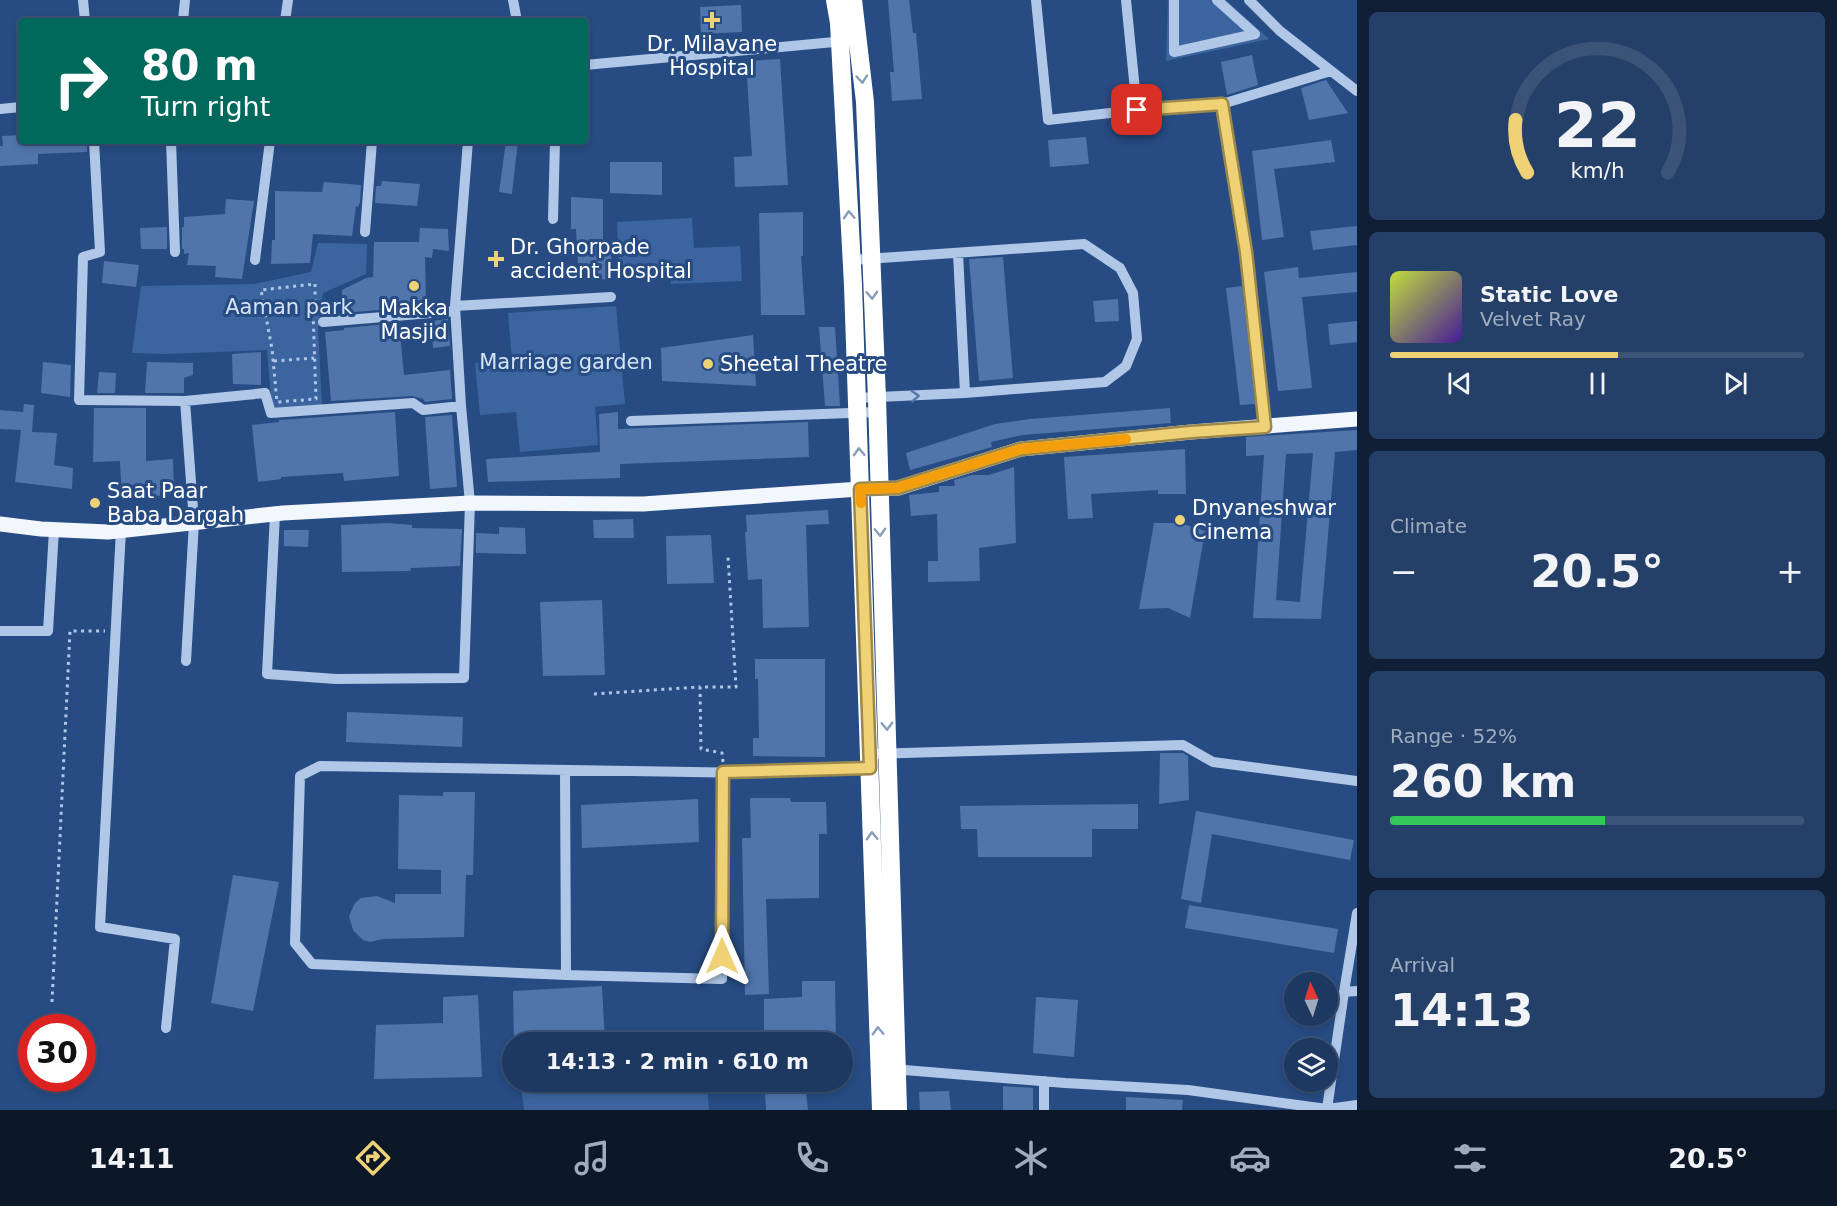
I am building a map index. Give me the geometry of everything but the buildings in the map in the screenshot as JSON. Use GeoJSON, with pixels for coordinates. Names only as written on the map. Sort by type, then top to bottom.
{"type":"FeatureCollection","features":[{"type":"Feature","properties":{"kind":"highway"},"geometry":{"type":"LineString","coordinates":[[835,0],[840,41],[852,260],[869,761],[883,907]]}},
{"type":"Feature","properties":{"kind":"highway"},"geometry":{"type":"LineString","coordinates":[[853,0],[865,102],[888,754],[883,907],[888,1069],[881,1110]]}},
{"type":"Feature","properties":{"kind":"highway"},"geometry":{"type":"LineString","coordinates":[[888,1069],[898,1110]]}},
{"type":"Feature","properties":{"kind":"main road"},"geometry":{"type":"LineString","coordinates":[[0,524],[54,530],[108,532],[275,514],[470,503],[643,504],[897,488],[1021,449],[1191,432],[1357,419]]}},
{"type":"Feature","properties":{"kind":"street"},"geometry":{"type":"LineString","coordinates":[[83,0],[85,18]]}},
{"type":"Feature","properties":{"kind":"street"},"geometry":{"type":"LineString","coordinates":[[183,18],[185,0]]}},
{"type":"Feature","properties":{"kind":"street"},"geometry":{"type":"LineString","coordinates":[[285,18],[288,0]]}},
{"type":"Feature","properties":{"kind":"street"},"geometry":{"type":"LineString","coordinates":[[513,0],[516,18]]}},
{"type":"Feature","properties":{"kind":"street"},"geometry":{"type":"LineString","coordinates":[[1036,0],[1047,120],[1222,104],[1331,71]]}},
{"type":"Feature","properties":{"kind":"street"},"geometry":{"type":"LineString","coordinates":[[1126,0],[1137,110]]}},
{"type":"Feature","properties":{"kind":"street"},"geometry":{"type":"LineString","coordinates":[[1174,0],[1174,52],[1255,34],[1217,0]]}},
{"type":"Feature","properties":{"kind":"street"},"geometry":{"type":"LineString","coordinates":[[1249,0],[1280,31],[1357,91]]}},
{"type":"Feature","properties":{"kind":"street"},"geometry":{"type":"LineString","coordinates":[[588,64],[859,40]]}},
{"type":"Feature","properties":{"kind":"street"},"geometry":{"type":"LineString","coordinates":[[1222,104],[1246,252],[1265,427]]}},
{"type":"Feature","properties":{"kind":"street"},"geometry":{"type":"LineString","coordinates":[[0,110],[18,107]]}},
{"type":"Feature","properties":{"kind":"street"},"geometry":{"type":"LineString","coordinates":[[94,144],[100,252],[83,257],[79,400],[185,401],[265,393],[270,413],[413,403],[423,410],[461,406]]}},
{"type":"Feature","properties":{"kind":"street"},"geometry":{"type":"LineString","coordinates":[[171,144],[175,252]]}},
{"type":"Feature","properties":{"kind":"street"},"geometry":{"type":"LineString","coordinates":[[255,260],[270,144]]}},
{"type":"Feature","properties":{"kind":"street"},"geometry":{"type":"LineString","coordinates":[[365,232],[372,144]]}},
{"type":"Feature","properties":{"kind":"street"},"geometry":{"type":"LineString","coordinates":[[275,514],[267,674],[336,679],[464,678],[470,503],[455,308],[468,144]]}},
{"type":"Feature","properties":{"kind":"street"},"geometry":{"type":"LineString","coordinates":[[553,219],[555,144]]}},
{"type":"Feature","properties":{"kind":"street"},"geometry":{"type":"LineString","coordinates":[[631,421],[877,405],[965,393],[1105,382],[1126,366],[1137,339],[1134,293],[1120,268],[1084,244],[852,260]]}},
{"type":"Feature","properties":{"kind":"street"},"geometry":{"type":"LineString","coordinates":[[958,253],[965,393]]}},
{"type":"Feature","properties":{"kind":"street"},"geometry":{"type":"LineString","coordinates":[[323,322],[455,308],[611,297]]}},
{"type":"Feature","properties":{"kind":"street"},"geometry":{"type":"LineString","coordinates":[[185,401],[194,522],[186,661]]}},
{"type":"Feature","properties":{"kind":"street"},"geometry":{"type":"LineString","coordinates":[[0,631],[48,631],[54,530]]}},
{"type":"Feature","properties":{"kind":"street"},"geometry":{"type":"LineString","coordinates":[[121,530],[100,927],[175,939],[166,1028]]}},
{"type":"Feature","properties":{"kind":"street"},"geometry":{"type":"LineString","coordinates":[[723,772],[722,979],[312,964],[295,943],[300,776],[320,766],[723,772],[869,761],[888,754],[1183,745],[1213,762],[1357,781]]}},
{"type":"Feature","properties":{"kind":"street"},"geometry":{"type":"LineString","coordinates":[[565,770],[566,975]]}},
{"type":"Feature","properties":{"kind":"street"},"geometry":{"type":"LineString","coordinates":[[1324,1109],[1357,913]]}},
{"type":"Feature","properties":{"kind":"street"},"geometry":{"type":"LineString","coordinates":[[1344,992],[1357,991]]}},
{"type":"Feature","properties":{"kind":"street"},"geometry":{"type":"LineString","coordinates":[[888,1069],[1188,1090],[1324,1109],[1357,1105]]}},
{"type":"Feature","properties":{"kind":"street"},"geometry":{"type":"LineString","coordinates":[[1044,1081],[1044,1110]]}},
{"type":"Feature","properties":{"kind":"path"},"geometry":{"type":"LineString","coordinates":[[315,284],[313,311],[316,399],[277,402],[274,361],[261,290],[315,284]]}},
{"type":"Feature","properties":{"kind":"path"},"geometry":{"type":"LineString","coordinates":[[274,361],[314,358]]}},
{"type":"Feature","properties":{"kind":"path"},"geometry":{"type":"LineString","coordinates":[[594,694],[736,687],[728,557]]}},
{"type":"Feature","properties":{"kind":"path"},"geometry":{"type":"LineString","coordinates":[[52,1002],[70,631],[116,631]]}},
{"type":"Feature","properties":{"kind":"path"},"geometry":{"type":"LineString","coordinates":[[700,687],[700,749],[722,753],[723,772]]}},
{"type":"Feature","properties":{"kind":"green space"},"geometry":{"type":"Polygon","coordinates":[[[1168,0],[1226,0],[1269,39],[1166,61],[1168,0]]]}},
{"type":"Feature","properties":{"kind":"green space"},"geometry":{"type":"Polygon","coordinates":[[[692,218],[694,248],[740,246],[742,281],[671,284],[670,268],[619,271],[617,222],[692,218]]]}},
{"type":"Feature","properties":{"kind":"green space","name":"Aaman park"},"geometry":{"type":"Polygon","coordinates":[[[318,243],[367,244],[366,274],[323,293],[318,328],[322,406],[272,409],[267,350],[132,353],[141,286],[254,284],[311,272],[318,243]]]}},
{"type":"Feature","properties":{"kind":"green space","name":"Marriage garden"},"geometry":{"type":"Polygon","coordinates":[[[616,306],[625,404],[595,407],[598,445],[520,452],[516,412],[480,415],[475,363],[512,360],[508,313],[616,306]]]}},
{"type":"Feature","properties":{"kind":"green space"},"geometry":{"type":"Polygon","coordinates":[[[522,1092],[708,1092],[709,1110],[524,1110],[522,1092]]]}},
{"type":"Feature","properties":{"kind":"slow traffic"},"geometry":{"type":"LineString","coordinates":[[861,503],[860,489],[897,488],[1021,449],[1126,439]]}},
{"type":"Feature","properties":{"kind":"place","name":"Dr. Milavane Hospital"},"geometry":{"type":"Point","coordinates":[712,20]}},
{"type":"Feature","properties":{"kind":"place","name":"Dr. Ghorpade accident Hospital"},"geometry":{"type":"Point","coordinates":[496,259]}},
{"type":"Feature","properties":{"kind":"place","name":"Makka Masjid"},"geometry":{"type":"Point","coordinates":[414,286]}},
{"type":"Feature","properties":{"kind":"place","name":"Sheetal Theatre"},"geometry":{"type":"Point","coordinates":[708,364]}},
{"type":"Feature","properties":{"kind":"place","name":"Saat Paar Baba Dargah"},"geometry":{"type":"Point","coordinates":[95,503]}},
{"type":"Feature","properties":{"kind":"place","name":"Dnyaneshwar Cinema"},"geometry":{"type":"Point","coordinates":[1180,520]}},
{"type":"Feature","properties":{"kind":"route"},"geometry":{"type":"LineString","coordinates":[[722,956],[723,772],[870,768],[860,489],[897,488],[1021,449],[1265,427],[1246,252],[1222,104],[1137,110]]}}]}
